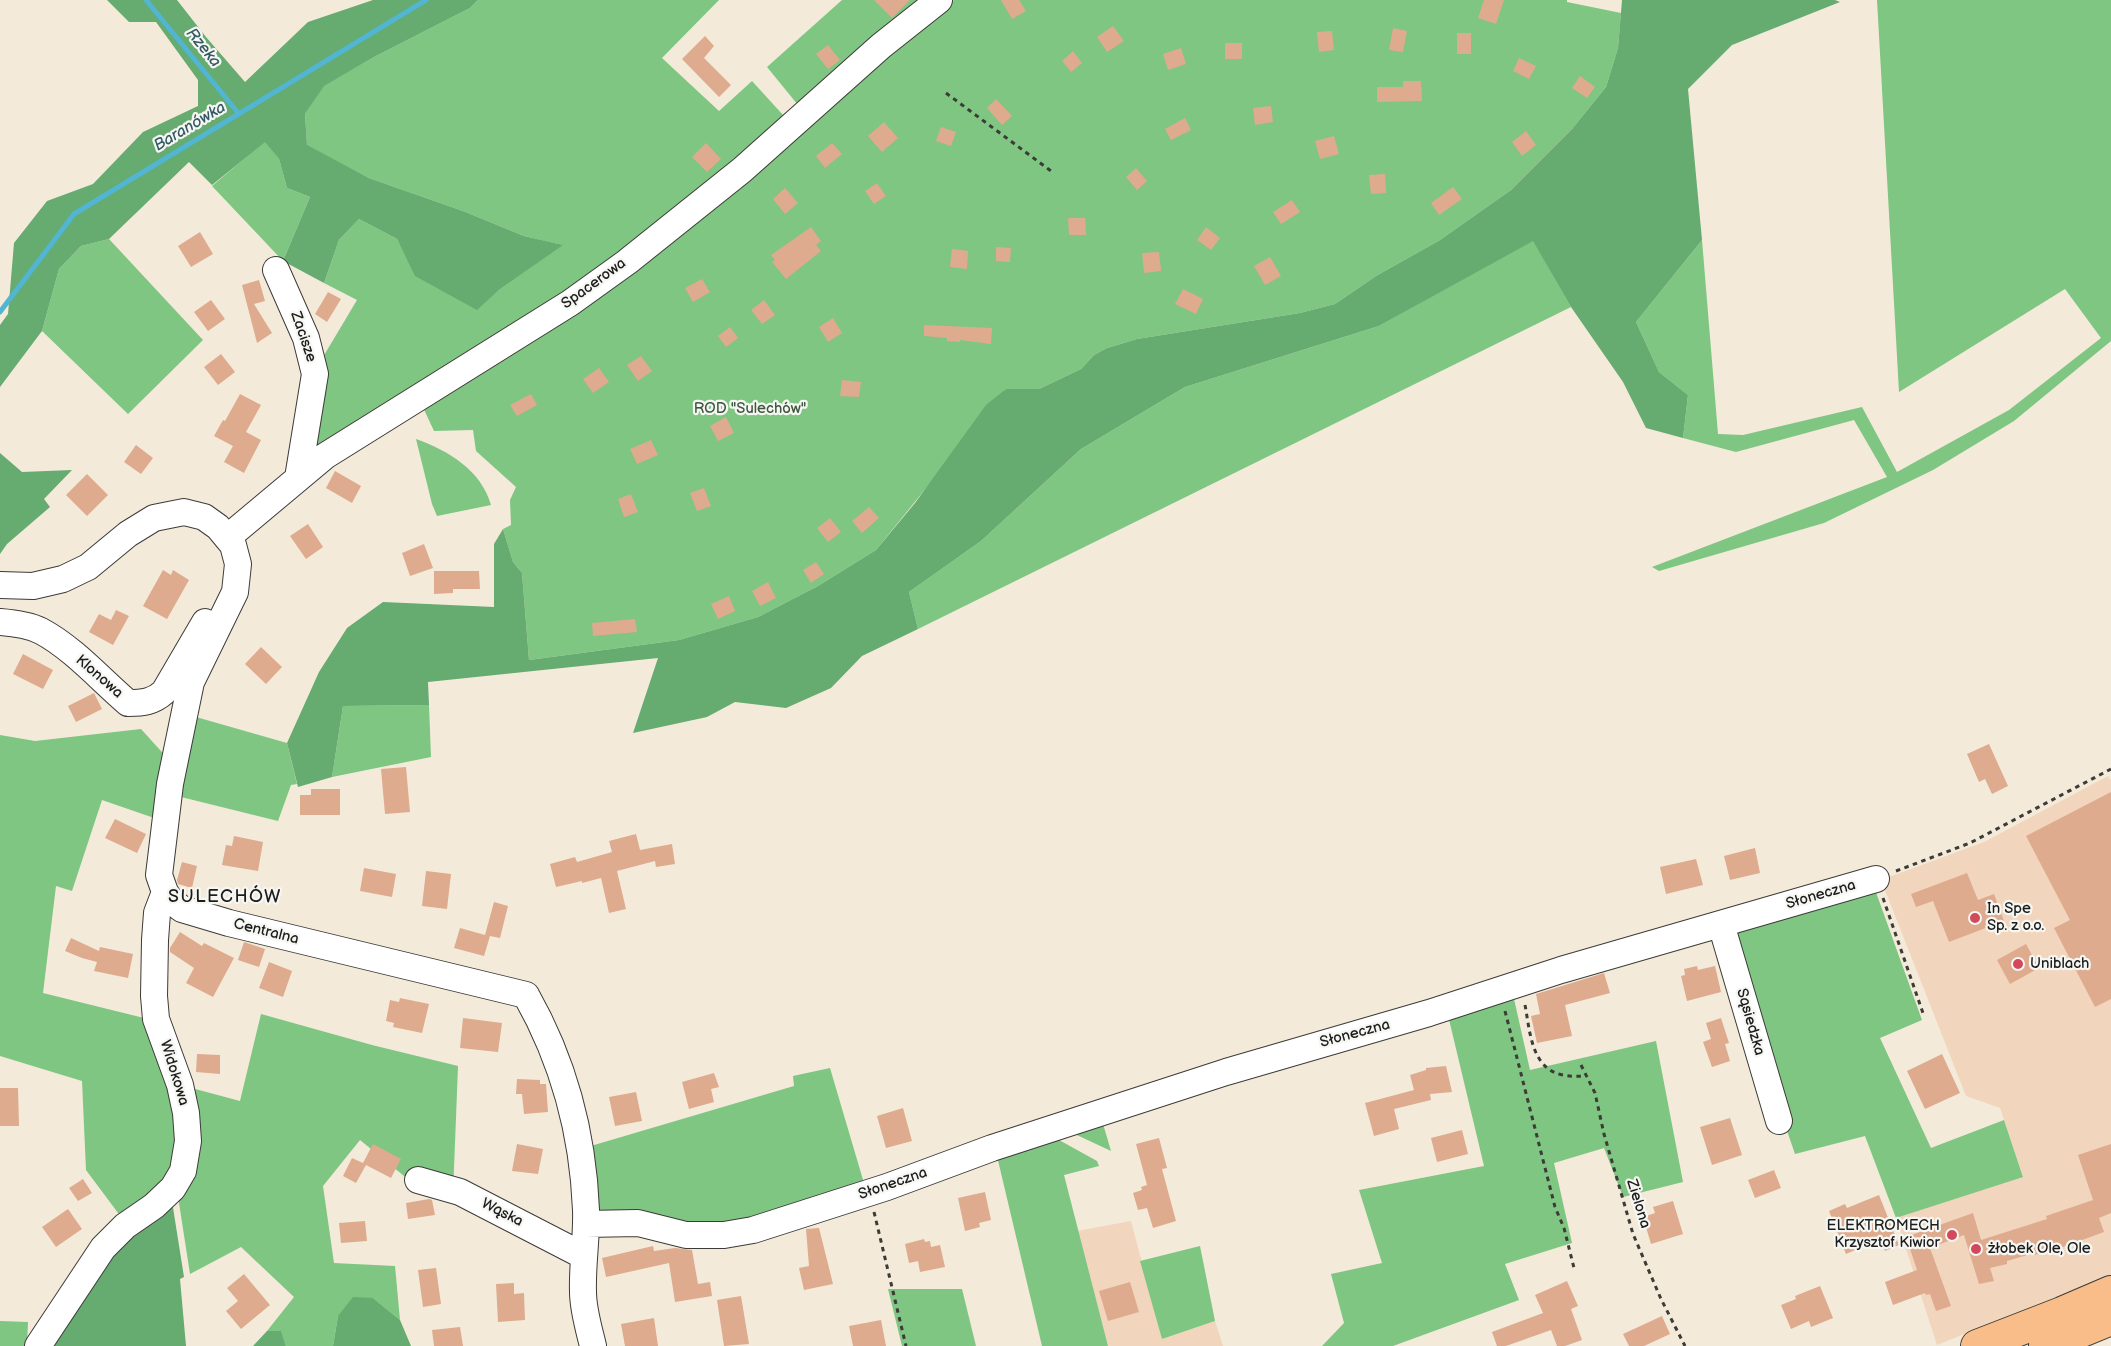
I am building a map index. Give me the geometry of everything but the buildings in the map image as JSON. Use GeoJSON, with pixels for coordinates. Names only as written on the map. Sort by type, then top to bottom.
{"type":"FeatureCollection","features":[{"type":"Feature","properties":{"kind":"main road"},"geometry":{"type":"LineString","coordinates":[[1977,1346],[2111,1292]]}},
{"type":"Feature","properties":{"kind":"main road"},"geometry":{"type":"LineString","coordinates":[[2064,1343],[2111,1320]]}},
{"type":"Feature","properties":{"kind":"street","name":"Spacerowa"},"geometry":{"type":"LineString","coordinates":[[227,537],[324,456],[570,303],[617,269],[742,170],[882,46],[939,0]]}},
{"type":"Feature","properties":{"kind":"street","name":"Zacisze"},"geometry":{"type":"LineString","coordinates":[[276,270],[306,338],[315,374],[298,478]]}},
{"type":"Feature","properties":{"kind":"street"},"geometry":{"type":"LineString","coordinates":[[0,585],[33,586],[63,579],[88,567],[128,534],[154,518],[184,512],[204,517],[218,527],[233,545],[238,564],[235,592],[191,682],[169,796],[159,875],[165,892]]}},
{"type":"Feature","properties":{"kind":"street","name":"Klonowa"},"geometry":{"type":"LineString","coordinates":[[0,622],[41,631],[97,673],[128,703],[145,703],[158,698],[164,692],[208,616],[216,608],[228,606]]}},
{"type":"Feature","properties":{"kind":"street","name":"Słoneczna"},"geometry":{"type":"LineString","coordinates":[[586,1224],[638,1223],[686,1234],[724,1235],[753,1230],[870,1193],[992,1148],[1320,1043],[1429,1013],[1510,986],[1876,879]]}},
{"type":"Feature","properties":{"kind":"street","name":"Centralna"},"geometry":{"type":"LineString","coordinates":[[165,892],[170,900],[182,909],[526,996],[543,1025],[559,1065],[579,1136],[586,1224],[583,1295],[593,1346]]}},
{"type":"Feature","properties":{"kind":"street","name":"Widokowa"},"geometry":{"type":"LineString","coordinates":[[38,1346],[103,1248],[125,1226],[154,1206],[173,1188],[183,1171],[188,1141],[186,1113],[180,1085],[156,1019],[154,996],[157,913],[165,892]]}},
{"type":"Feature","properties":{"kind":"street","name":"Sąsiedzka"},"geometry":{"type":"LineString","coordinates":[[1721,924],[1779,1121]]}},
{"type":"Feature","properties":{"kind":"street","name":"Wąska"},"geometry":{"type":"LineString","coordinates":[[418,1180],[460,1192],[584,1256]]}},
{"type":"Feature","properties":{"kind":"path"},"geometry":{"type":"LineString","coordinates":[[946,93],[1051,171]]}},
{"type":"Feature","properties":{"kind":"path","name":"Słoneczna"},"geometry":{"type":"LineString","coordinates":[[1876,879],[1970,843],[2111,769]]}},
{"type":"Feature","properties":{"kind":"path"},"geometry":{"type":"LineString","coordinates":[[1876,879],[1924,1016]]}},
{"type":"Feature","properties":{"kind":"path"},"geometry":{"type":"LineString","coordinates":[[1510,986],[1537,1057],[1542,1063],[1558,1074],[1587,1076]]}},
{"type":"Feature","properties":{"kind":"path"},"geometry":{"type":"LineString","coordinates":[[1510,986],[1555,1207],[1564,1228],[1574,1268]]}},
{"type":"Feature","properties":{"kind":"path","name":"Zielona"},"geometry":{"type":"LineString","coordinates":[[1581,1065],[1595,1093],[1604,1134],[1633,1234],[1661,1299],[1685,1346]]}},
{"type":"Feature","properties":{"kind":"path"},"geometry":{"type":"LineString","coordinates":[[870,1193],[906,1346]]}},
{"type":"Feature","properties":{"kind":"shaded area"},"geometry":{"type":"Polygon","coordinates":[[[2108,776],[2111,780],[2111,1275],[1937,1345],[1896,1218],[2023,1176],[2000,1108],[1966,1096],[1881,880],[1984,842],[2108,776]]]}},
{"type":"Feature","properties":{"kind":"shaded area"},"geometry":{"type":"Polygon","coordinates":[[[1131,1221],[1162,1339],[1215,1321],[1223,1346],[1108,1346],[1077,1231],[1131,1221]]]}},
{"type":"Feature","properties":{"kind":"green space"},"geometry":{"type":"Polygon","coordinates":[[[107,0],[177,0],[245,82],[308,22],[373,0],[478,0],[470,8],[374,57],[324,86],[305,114],[307,145],[369,178],[463,211],[524,236],[563,245],[499,290],[477,310],[415,276],[397,239],[359,219],[339,240],[324,283],[283,261],[310,197],[287,188],[279,159],[265,142],[212,185],[189,162],[109,239],[81,246],[59,269],[42,331],[0,387],[0,325],[8,314],[14,243],[47,201],[93,184],[143,132],[198,106],[198,80],[156,22],[129,22],[107,0]]]}},
{"type":"Feature","properties":{"kind":"green space"},"geometry":{"type":"Polygon","coordinates":[[[478,0],[719,0],[662,58],[719,111],[752,81],[783,115],[781,125],[576,290],[303,469],[317,367],[357,300],[324,283],[339,240],[359,219],[397,239],[416,276],[477,309],[499,290],[562,245],[524,236],[463,211],[369,178],[307,146],[305,114],[323,86],[470,8],[478,0]]]}},
{"type":"Feature","properties":{"kind":"green space"},"geometry":{"type":"Polygon","coordinates":[[[842,0],[927,0],[798,105],[767,67],[842,0]]]}},
{"type":"Feature","properties":{"kind":"green space","name":"ROD \"Sulechów\""},"geometry":{"type":"Polygon","coordinates":[[[954,0],[1567,0],[1567,2],[1621,13],[1618,48],[1606,87],[1572,129],[1511,190],[1440,240],[1376,276],[1335,304],[1300,313],[1137,339],[1107,348],[1094,355],[1081,369],[1039,389],[1006,389],[876,550],[818,586],[758,617],[679,640],[529,660],[522,573],[513,562],[503,529],[511,525],[510,500],[516,487],[476,451],[473,430],[434,431],[421,403],[954,0]]]}},
{"type":"Feature","properties":{"kind":"green space"},"geometry":{"type":"Polygon","coordinates":[[[1622,0],[1835,0],[1840,2],[1732,45],[1688,89],[1702,240],[1636,322],[1659,372],[1688,395],[1683,438],[1646,428],[1623,382],[1571,307],[1533,241],[1379,326],[1185,387],[1081,449],[981,541],[909,592],[918,629],[862,656],[831,688],[786,708],[735,702],[707,717],[633,733],[658,658],[428,682],[429,705],[343,706],[332,777],[298,787],[287,743],[319,672],[347,628],[383,602],[494,607],[494,544],[503,529],[513,562],[522,573],[529,660],[679,640],[758,617],[818,586],[876,550],[915,503],[986,405],[1006,389],[1039,389],[1081,369],[1094,355],[1107,348],[1137,339],[1300,313],[1335,304],[1376,276],[1440,240],[1511,190],[1572,129],[1606,87],[1618,48],[1622,0]]]}},
{"type":"Feature","properties":{"kind":"green space"},"geometry":{"type":"Polygon","coordinates":[[[1877,0],[2111,0],[2111,341],[2014,421],[1933,470],[1824,523],[1659,571],[1652,567],[1887,477],[1854,420],[1736,452],[1683,438],[1688,395],[1659,372],[1636,322],[1702,240],[1718,434],[1743,435],[1862,407],[1897,472],[2009,410],[2101,338],[2065,289],[1899,392],[1877,0]]]}},
{"type":"Feature","properties":{"kind":"green space"},"geometry":{"type":"Polygon","coordinates":[[[265,141],[279,159],[287,188],[310,197],[283,261],[212,186],[265,141]]]}},
{"type":"Feature","properties":{"kind":"green space"},"geometry":{"type":"Polygon","coordinates":[[[109,239],[203,340],[128,414],[42,331],[59,269],[81,246],[109,239]]]}},
{"type":"Feature","properties":{"kind":"green space"},"geometry":{"type":"Polygon","coordinates":[[[1533,240],[1571,307],[918,629],[909,592],[981,541],[1081,449],[1185,387],[1379,326],[1533,240]]]}},
{"type":"Feature","properties":{"kind":"green space"},"geometry":{"type":"Polygon","coordinates":[[[416,439],[440,449],[462,463],[480,482],[491,505],[437,516],[416,439]]]}},
{"type":"Feature","properties":{"kind":"green space"},"geometry":{"type":"Polygon","coordinates":[[[0,453],[22,472],[72,470],[44,499],[50,507],[7,544],[0,554],[0,453]]]}},
{"type":"Feature","properties":{"kind":"green space"},"geometry":{"type":"Polygon","coordinates":[[[429,705],[431,757],[332,777],[343,706],[429,705]]]}},
{"type":"Feature","properties":{"kind":"green space"},"geometry":{"type":"Polygon","coordinates":[[[189,715],[287,743],[297,784],[291,785],[278,821],[173,795],[189,715]]]}},
{"type":"Feature","properties":{"kind":"green space"},"geometry":{"type":"Polygon","coordinates":[[[141,729],[170,761],[160,820],[102,800],[72,891],[56,886],[43,993],[152,1020],[173,1081],[179,1168],[124,1221],[86,1170],[82,1081],[0,1056],[0,735],[35,741],[141,729]]]}},
{"type":"Feature","properties":{"kind":"green space"},"geometry":{"type":"Polygon","coordinates":[[[1873,884],[1922,1020],[1880,1038],[1931,1148],[2004,1120],[2023,1177],[1896,1218],[1865,1136],[1795,1154],[1747,1015],[1721,929],[1873,884]]]}},
{"type":"Feature","properties":{"kind":"green space"},"geometry":{"type":"Polygon","coordinates":[[[1512,990],[1530,1070],[1656,1041],[1683,1182],[1623,1197],[1604,1148],[1554,1163],[1572,1243],[1505,1264],[1519,1300],[1393,1346],[1322,1346],[1344,1323],[1331,1274],[1382,1263],[1359,1190],[1484,1166],[1447,1011],[1512,990]]]}},
{"type":"Feature","properties":{"kind":"green space"},"geometry":{"type":"Polygon","coordinates":[[[261,1014],[458,1066],[453,1194],[415,1185],[360,1140],[323,1186],[334,1263],[395,1266],[400,1320],[373,1298],[338,1316],[333,1346],[286,1346],[281,1332],[267,1331],[294,1297],[241,1247],[190,1274],[177,1190],[184,1086],[240,1101],[261,1014]]]}},
{"type":"Feature","properties":{"kind":"green space"},"geometry":{"type":"Polygon","coordinates":[[[830,1068],[866,1190],[752,1227],[590,1221],[584,1148],[794,1086],[793,1076],[830,1068]]]}},
{"type":"Feature","properties":{"kind":"green space"},"geometry":{"type":"Polygon","coordinates":[[[1101,1117],[1111,1151],[1064,1129],[1101,1117]]]}},
{"type":"Feature","properties":{"kind":"green space"},"geometry":{"type":"Polygon","coordinates":[[[1050,1135],[1097,1161],[1099,1166],[1064,1175],[1108,1346],[1042,1346],[996,1152],[1050,1135]]]}},
{"type":"Feature","properties":{"kind":"green space"},"geometry":{"type":"Polygon","coordinates":[[[171,1195],[184,1277],[180,1279],[186,1346],[44,1346],[105,1252],[171,1195]]]}},
{"type":"Feature","properties":{"kind":"green space"},"geometry":{"type":"Polygon","coordinates":[[[1200,1246],[1215,1321],[1162,1339],[1140,1261],[1200,1246]]]}},
{"type":"Feature","properties":{"kind":"green space"},"geometry":{"type":"Polygon","coordinates":[[[888,1289],[962,1289],[976,1346],[902,1346],[888,1289]]]}},
{"type":"Feature","properties":{"kind":"green space"},"geometry":{"type":"Polygon","coordinates":[[[353,1297],[373,1298],[400,1320],[411,1346],[333,1346],[338,1316],[353,1297]]]}},
{"type":"Feature","properties":{"kind":"green space"},"geometry":{"type":"Polygon","coordinates":[[[0,1321],[28,1322],[27,1346],[0,1346],[0,1321]]]}},
{"type":"Feature","properties":{"kind":"green space"},"geometry":{"type":"Polygon","coordinates":[[[267,1331],[281,1331],[286,1346],[253,1346],[267,1331]]]}},
{"type":"Feature","properties":{"kind":"waterway","name":"Rzeka"},"geometry":{"type":"LineString","coordinates":[[146,0],[239,114]]}},
{"type":"Feature","properties":{"kind":"waterway","name":"Baranówka"},"geometry":{"type":"LineString","coordinates":[[0,312],[74,214],[426,0]]}},
{"type":"Feature","properties":{"kind":"place","name":"In Spe Sp. z o.o."},"geometry":{"type":"Point","coordinates":[1975,918]}},
{"type":"Feature","properties":{"kind":"place","name":"Uniblach"},"geometry":{"type":"Point","coordinates":[2018,964]}},
{"type":"Feature","properties":{"kind":"place","name":"ELEKTROMECH Krzysztof Kiwior"},"geometry":{"type":"Point","coordinates":[1952,1235]}},
{"type":"Feature","properties":{"kind":"place","name":"żłobek Ole, Ole"},"geometry":{"type":"Point","coordinates":[1976,1249]}},
{"type":"Feature","properties":{"kind":"district","name":"SULECHÓW"},"geometry":{"type":"Point","coordinates":[225,897]}}]}
